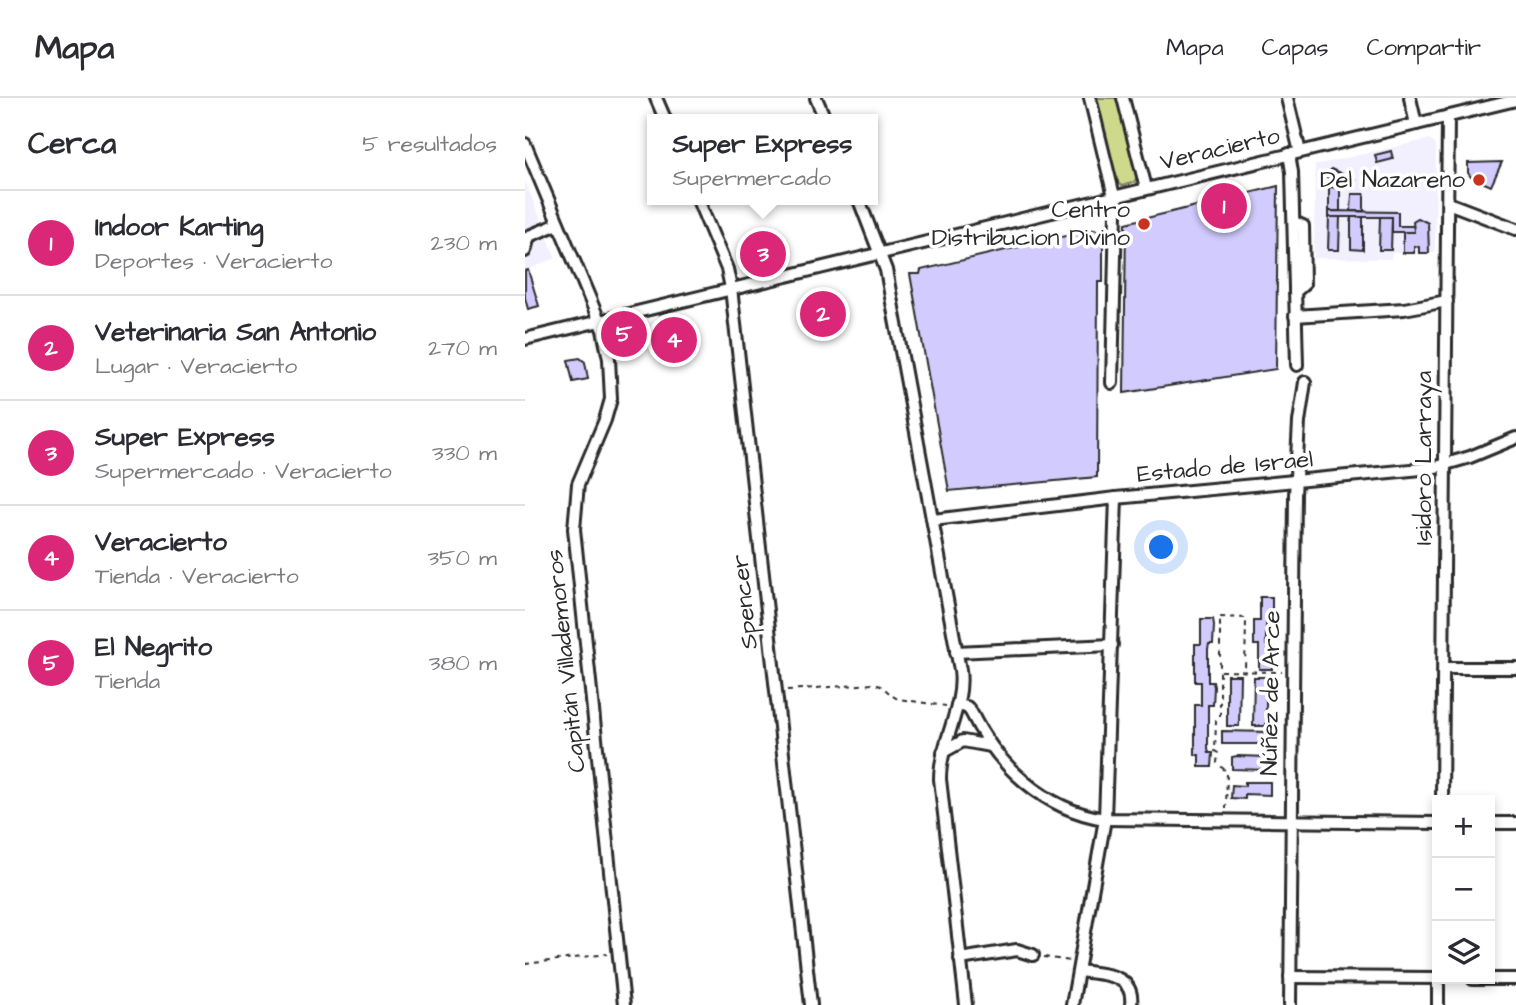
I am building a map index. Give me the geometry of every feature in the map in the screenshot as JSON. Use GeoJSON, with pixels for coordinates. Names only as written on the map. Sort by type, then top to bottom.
{"type":"FeatureCollection","features":[{"type":"Feature","properties":{"kind":"street"},"geometry":{"type":"LineString","coordinates":[[1090,98],[1116,212],[1112,383]]}},
{"type":"Feature","properties":{"kind":"street"},"geometry":{"type":"LineString","coordinates":[[1123,98],[1146,188]]}},
{"type":"Feature","properties":{"kind":"street"},"geometry":{"type":"LineString","coordinates":[[1287,98],[1294,153],[1294,222],[1303,226],[1304,284],[1295,292],[1297,365]]}},
{"type":"Feature","properties":{"kind":"street"},"geometry":{"type":"LineString","coordinates":[[1410,98],[1416,124]]}},
{"type":"Feature","properties":{"kind":"street"},"geometry":{"type":"LineString","coordinates":[[1479,108],[1489,98]]}},
{"type":"Feature","properties":{"kind":"street","name":"Veracierto"},"geometry":{"type":"LineString","coordinates":[[525,339],[1516,100]]}},
{"type":"Feature","properties":{"kind":"street","name":"Isidoro Larraya"},"geometry":{"type":"LineString","coordinates":[[1442,795],[1448,116]]}},
{"type":"Feature","properties":{"kind":"street","name":"Capitán Villademoros"},"geometry":{"type":"LineString","coordinates":[[525,144],[606,338],[611,394],[605,420],[578,484],[574,529],[624,1005]]}},
{"type":"Feature","properties":{"kind":"street"},"geometry":{"type":"LineString","coordinates":[[1448,203],[1516,229]]}},
{"type":"Feature","properties":{"kind":"street","name":"Spencer"},"geometry":{"type":"LineString","coordinates":[[700,205],[727,269],[731,288],[811,1005]]}},
{"type":"Feature","properties":{"kind":"street"},"geometry":{"type":"LineString","coordinates":[[861,205],[886,270],[961,681],[943,752],[940,779],[966,1005]]}},
{"type":"Feature","properties":{"kind":"street"},"geometry":{"type":"LineString","coordinates":[[525,251],[527,235],[558,224]]}},
{"type":"Feature","properties":{"kind":"street"},"geometry":{"type":"LineString","coordinates":[[1295,316],[1404,309],[1447,301]]}},
{"type":"Feature","properties":{"kind":"street","name":"Núñez de Arce"},"geometry":{"type":"LineString","coordinates":[[1290,1005],[1296,482],[1299,422],[1305,383]]}},
{"type":"Feature","properties":{"kind":"street","name":"Estado de Israel"},"geometry":{"type":"LineString","coordinates":[[933,520],[1116,498],[1445,465],[1516,438]]}},
{"type":"Feature","properties":{"kind":"street"},"geometry":{"type":"LineString","coordinates":[[1072,1005],[1105,819],[1116,498]]}},
{"type":"Feature","properties":{"kind":"street"},"geometry":{"type":"LineString","coordinates":[[956,652],[1112,645]]}},
{"type":"Feature","properties":{"kind":"street"},"geometry":{"type":"LineString","coordinates":[[1444,668],[1516,668]]}},
{"type":"Feature","properties":{"kind":"street"},"geometry":{"type":"LineString","coordinates":[[957,705],[967,707],[990,746],[1014,773],[1051,801],[1081,815],[1105,819],[1432,823]]}},
{"type":"Feature","properties":{"kind":"street"},"geometry":{"type":"LineString","coordinates":[[943,752],[963,741],[990,746]]}},
{"type":"Feature","properties":{"kind":"street"},"geometry":{"type":"LineString","coordinates":[[1495,823],[1516,823]]}},
{"type":"Feature","properties":{"kind":"street"},"geometry":{"type":"LineString","coordinates":[[960,959],[1017,950],[1033,955]]}},
{"type":"Feature","properties":{"kind":"street"},"geometry":{"type":"LineString","coordinates":[[1079,967],[1123,981],[1130,988],[1131,1005]]}},
{"type":"Feature","properties":{"kind":"street"},"geometry":{"type":"LineString","coordinates":[[1290,976],[1432,979]]}},
{"type":"Feature","properties":{"kind":"street"},"geometry":{"type":"LineString","coordinates":[[1495,979],[1516,979]]}},
{"type":"Feature","properties":{"kind":"street"},"geometry":{"type":"LineString","coordinates":[[1438,984],[1438,1005]]}},
{"type":"Feature","properties":{"kind":"path"},"geometry":{"type":"LineString","coordinates":[[1226,821],[1227,772],[1217,763],[1218,754],[1215,751],[1216,721],[1220,717],[1220,617],[1246,618],[1245,671]]}},
{"type":"Feature","properties":{"kind":"path"},"geometry":{"type":"LineString","coordinates":[[1220,671],[1293,672]]}},
{"type":"Feature","properties":{"kind":"path"},"geometry":{"type":"LineString","coordinates":[[776,691],[873,684],[885,688],[898,699],[946,706],[957,705]]}},
{"type":"Feature","properties":{"kind":"path"},"geometry":{"type":"LineString","coordinates":[[525,964],[617,952]]}},
{"type":"Feature","properties":{"kind":"path"},"geometry":{"type":"LineString","coordinates":[[1033,955],[1079,967]]}},
{"type":"Feature","properties":{"kind":"shaded area"},"geometry":{"type":"Polygon","coordinates":[[[1430,139],[1436,145],[1435,253],[1392,253],[1391,259],[1314,258],[1315,165],[1430,139]]]}},
{"type":"Feature","properties":{"kind":"shaded area"},"geometry":{"type":"Polygon","coordinates":[[[525,181],[556,258],[525,271],[525,181]]]}},
{"type":"Feature","properties":{"kind":"green space"},"geometry":{"type":"Polygon","coordinates":[[[1096,98],[1118,98],[1137,177],[1134,182],[1122,186],[1117,182],[1096,98]]]}},
{"type":"Feature","properties":{"kind":"building"},"geometry":{"type":"Polygon","coordinates":[[[1391,151],[1393,159],[1377,163],[1375,155],[1391,151]]]}},
{"type":"Feature","properties":{"kind":"building"},"geometry":{"type":"Polygon","coordinates":[[[1502,162],[1491,186],[1482,182],[1484,179],[1471,177],[1468,173],[1468,163],[1502,162]]]}},
{"type":"Feature","properties":{"kind":"building"},"geometry":{"type":"Polygon","coordinates":[[[1331,169],[1355,180],[1351,188],[1327,177],[1331,169]]]}},
{"type":"Feature","properties":{"kind":"building"},"geometry":{"type":"Polygon","coordinates":[[[1278,186],[1276,369],[1124,393],[1126,223],[1278,186]]]}},
{"type":"Feature","properties":{"kind":"building"},"geometry":{"type":"Polygon","coordinates":[[[1329,187],[1340,188],[1340,211],[1329,211],[1329,187]]]}},
{"type":"Feature","properties":{"kind":"building"},"geometry":{"type":"Polygon","coordinates":[[[1352,194],[1364,194],[1364,211],[1351,211],[1352,194]]]}},
{"type":"Feature","properties":{"kind":"building"},"geometry":{"type":"Polygon","coordinates":[[[1329,211],[1398,212],[1398,226],[1414,226],[1414,232],[1392,232],[1392,217],[1329,217],[1329,211]]]}},
{"type":"Feature","properties":{"kind":"building"},"geometry":{"type":"Polygon","coordinates":[[[1329,217],[1340,217],[1339,250],[1328,250],[1329,217]]]}},
{"type":"Feature","properties":{"kind":"building"},"geometry":{"type":"Polygon","coordinates":[[[1351,217],[1363,217],[1363,250],[1351,249],[1351,217]]]}},
{"type":"Feature","properties":{"kind":"building"},"geometry":{"type":"Polygon","coordinates":[[[1380,217],[1392,217],[1391,250],[1379,250],[1380,217]]]}},
{"type":"Feature","properties":{"kind":"building"},"geometry":{"type":"Polygon","coordinates":[[[1418,218],[1428,223],[1429,253],[1419,253],[1419,247],[1414,246],[1414,253],[1403,253],[1403,232],[1414,232],[1413,221],[1418,218]]]}},
{"type":"Feature","properties":{"kind":"building"},"geometry":{"type":"Polygon","coordinates":[[[1095,229],[1103,235],[1103,282],[1098,282],[1097,477],[949,491],[910,274],[920,274],[921,270],[1095,229]]]}},
{"type":"Feature","properties":{"kind":"building"},"geometry":{"type":"Polygon","coordinates":[[[528,270],[539,306],[528,309],[525,298],[525,271],[528,270]]]}},
{"type":"Feature","properties":{"kind":"building"},"geometry":{"type":"Polygon","coordinates":[[[827,300],[831,326],[818,328],[814,302],[827,300]]]}},
{"type":"Feature","properties":{"kind":"building"},"geometry":{"type":"Polygon","coordinates":[[[630,328],[632,338],[619,341],[617,331],[630,328]]]}},
{"type":"Feature","properties":{"kind":"building"},"geometry":{"type":"Polygon","coordinates":[[[681,335],[682,347],[666,349],[664,337],[681,335]]]}},
{"type":"Feature","properties":{"kind":"building"},"geometry":{"type":"Polygon","coordinates":[[[580,358],[585,362],[588,379],[573,382],[568,360],[580,358]]]}},
{"type":"Feature","properties":{"kind":"building"},"geometry":{"type":"Polygon","coordinates":[[[1260,597],[1272,597],[1272,621],[1267,621],[1266,645],[1272,645],[1272,669],[1259,669],[1259,645],[1254,645],[1254,621],[1260,621],[1260,597]]]}},
{"type":"Feature","properties":{"kind":"building"},"geometry":{"type":"Polygon","coordinates":[[[1201,619],[1213,619],[1214,625],[1213,644],[1209,644],[1208,649],[1208,682],[1213,682],[1214,687],[1213,705],[1208,705],[1208,748],[1209,753],[1213,753],[1212,767],[1199,767],[1199,755],[1195,755],[1195,705],[1201,705],[1201,682],[1195,682],[1195,644],[1201,644],[1201,619]]]}},
{"type":"Feature","properties":{"kind":"building"},"geometry":{"type":"Polygon","coordinates":[[[1227,675],[1240,675],[1239,726],[1227,726],[1227,675]]]}},
{"type":"Feature","properties":{"kind":"building"},"geometry":{"type":"Polygon","coordinates":[[[1254,677],[1266,677],[1266,726],[1253,726],[1254,677]]]}},
{"type":"Feature","properties":{"kind":"building"},"geometry":{"type":"Polygon","coordinates":[[[1222,731],[1271,732],[1270,744],[1222,744],[1222,731]]]}},
{"type":"Feature","properties":{"kind":"building"},"geometry":{"type":"Polygon","coordinates":[[[1232,757],[1270,757],[1270,770],[1232,769],[1232,757]]]}},
{"type":"Feature","properties":{"kind":"building"},"geometry":{"type":"Polygon","coordinates":[[[1245,782],[1270,782],[1270,795],[1245,794],[1245,799],[1231,798],[1232,785],[1245,786],[1245,782]]]}},
{"type":"Feature","properties":{"kind":"place","name":"Del Nazareno"},"geometry":{"type":"Point","coordinates":[1479,180]}},
{"type":"Feature","properties":{"kind":"place","name":"Indoor Karting"},"geometry":{"type":"Point","coordinates":[1224,206]}},
{"type":"Feature","properties":{"kind":"place","name":"Centro Distribucion Divino"},"geometry":{"type":"Point","coordinates":[1144,224]}},
{"type":"Feature","properties":{"kind":"place","name":"Super Express"},"geometry":{"type":"Point","coordinates":[763,254]}},
{"type":"Feature","properties":{"kind":"place","name":"Veterinaria San Antonio"},"geometry":{"type":"Point","coordinates":[823,314]}},
{"type":"Feature","properties":{"kind":"place","name":"El Negrito"},"geometry":{"type":"Point","coordinates":[624,334]}},
{"type":"Feature","properties":{"kind":"place","name":"Veracierto"},"geometry":{"type":"Point","coordinates":[674,340]}}]}
